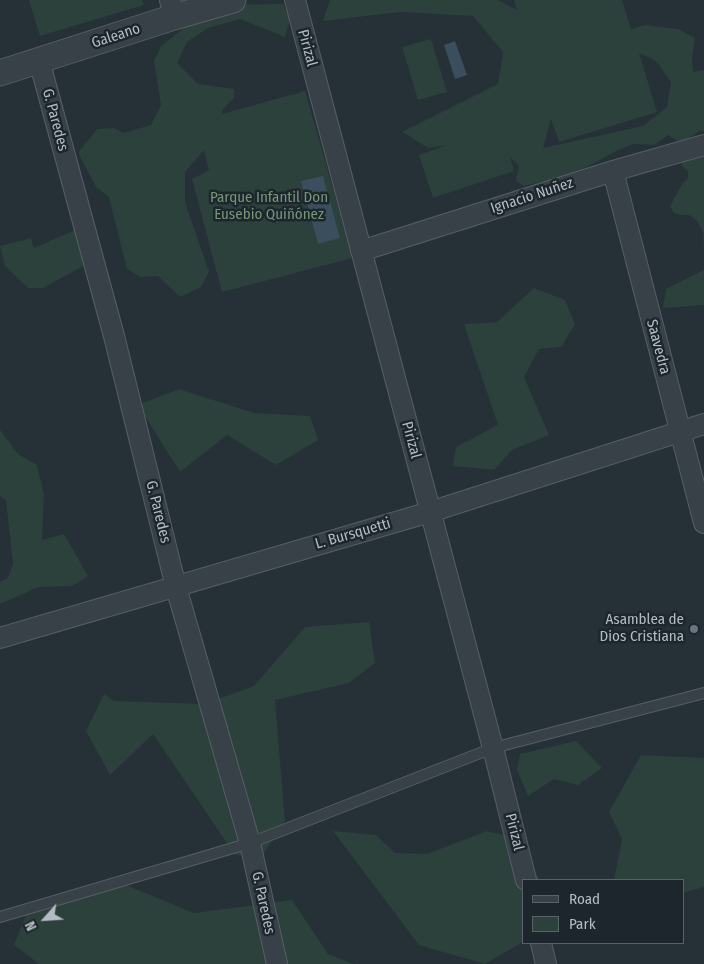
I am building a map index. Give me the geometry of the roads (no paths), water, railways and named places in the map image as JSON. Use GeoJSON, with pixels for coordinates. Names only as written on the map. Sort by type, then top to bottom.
{"type":"FeatureCollection","features":[{"type":"Feature","properties":{"kind":"street","name":"Galeano"},"geometry":{"type":"LineString","coordinates":[[0,73],[172,9],[233,0]]}},
{"type":"Feature","properties":{"kind":"street","name":"Pirizal"},"geometry":{"type":"LineString","coordinates":[[295,0],[493,748],[526,879]]}},
{"type":"Feature","properties":{"kind":"street","name":"G. Paredes"},"geometry":{"type":"LineString","coordinates":[[38,60],[114,336],[176,586],[250,843],[277,964]]}},
{"type":"Feature","properties":{"kind":"street","name":"Ignacio Nuñez"},"geometry":{"type":"LineString","coordinates":[[361,250],[613,171],[704,145]]}},
{"type":"Feature","properties":{"kind":"street","name":"Saavedra"},"geometry":{"type":"LineString","coordinates":[[613,171],[704,523]]}},
{"type":"Feature","properties":{"kind":"street","name":"L. Bursquetti"},"geometry":{"type":"LineString","coordinates":[[0,638],[430,512],[704,424]]}},
{"type":"Feature","properties":{"kind":"street"},"geometry":{"type":"LineString","coordinates":[[541,944],[546,964]]}},
{"type":"Feature","properties":{"kind":"lane"},"geometry":{"type":"LineString","coordinates":[[0,917],[250,843],[493,748],[704,693]]}},
{"type":"Feature","properties":{"kind":"water"},"geometry":{"type":"Polygon","coordinates":[[[455,41],[467,75],[455,79],[444,45],[455,41]]]}},
{"type":"Feature","properties":{"kind":"water"},"geometry":{"type":"Polygon","coordinates":[[[323,176],[340,238],[318,244],[301,181],[323,176]]]}},
{"type":"Feature","properties":{"kind":"place","name":"Asamblea de Dios Cristiana"},"geometry":{"type":"Point","coordinates":[694,629]}},
{"type":"Feature","properties":{"kind":"park label","name":"Parque Infantil Don Eusebio Quiñónez"},"geometry":{"type":"Point","coordinates":[269,206]}}]}
